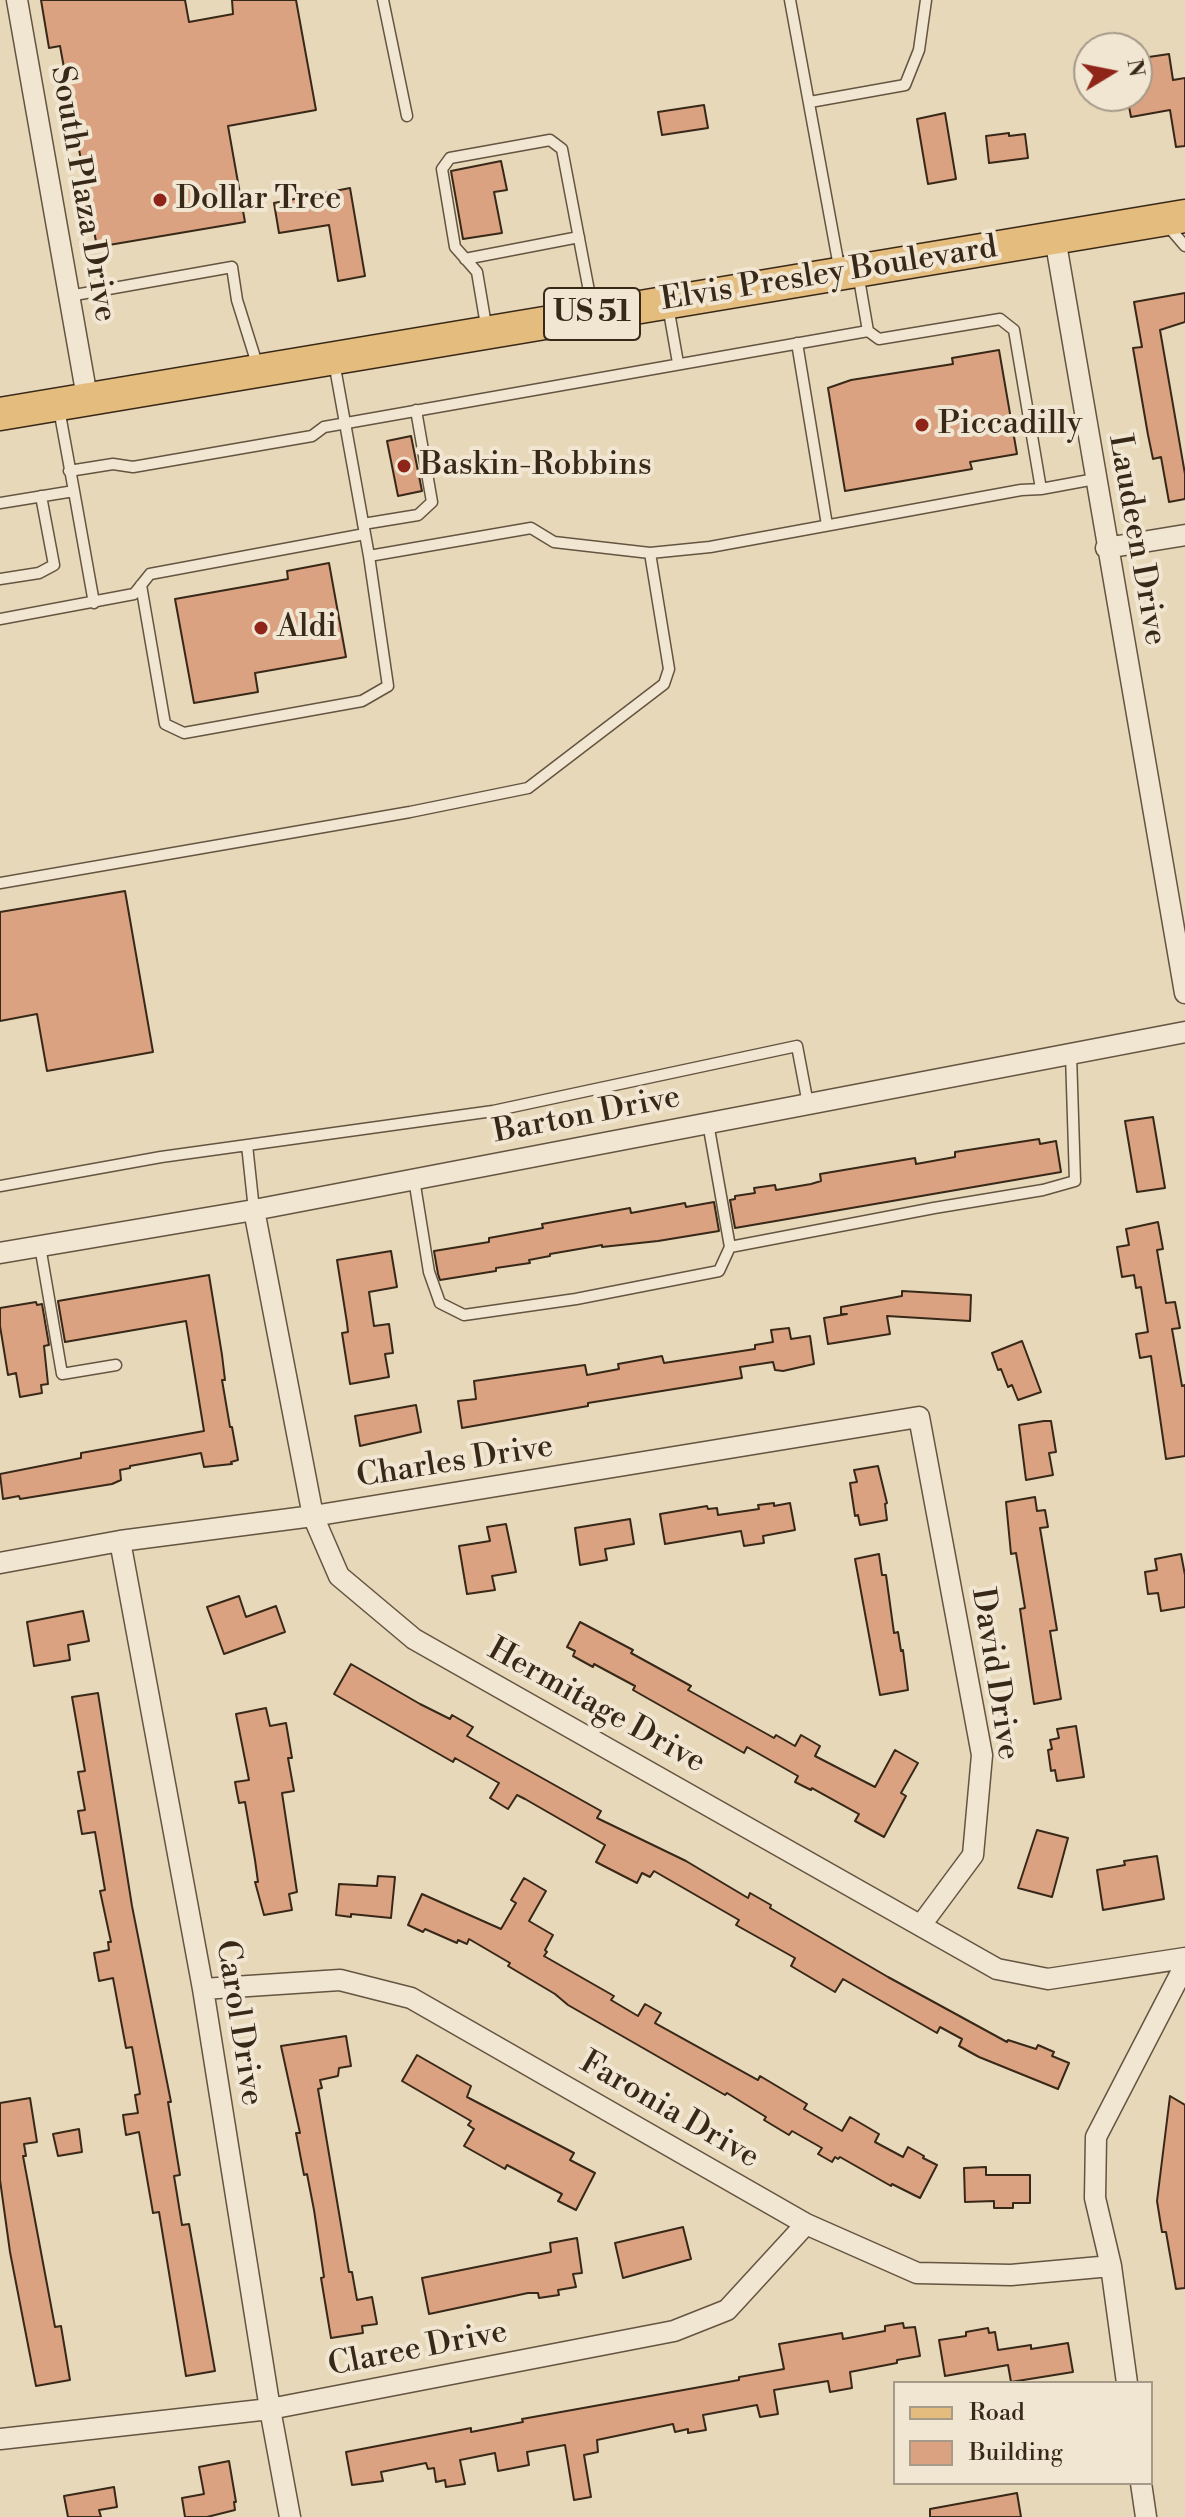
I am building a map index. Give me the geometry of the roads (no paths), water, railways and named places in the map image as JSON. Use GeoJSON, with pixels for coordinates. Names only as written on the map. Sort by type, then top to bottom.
{"type":"FeatureCollection","features":[{"type":"Feature","properties":{"kind":"main road","name":"Elvis Presley Boulevard"},"geometry":{"type":"LineString","coordinates":[[0,414],[1174,218]]}},
{"type":"Feature","properties":{"kind":"street","name":"South Plaza Drive"},"geometry":{"type":"LineString","coordinates":[[17,0],[69,296],[72,400]]}},
{"type":"Feature","properties":{"kind":"street","name":"Laudeen Drive"},"geometry":{"type":"LineString","coordinates":[[1055,238],[1185,993]]}},
{"type":"Feature","properties":{"kind":"street"},"geometry":{"type":"LineString","coordinates":[[1106,548],[1185,535]]}},
{"type":"Feature","properties":{"kind":"street","name":"Barton Drive"},"geometry":{"type":"LineString","coordinates":[[0,1253],[254,1210],[1185,1032]]}},
{"type":"Feature","properties":{"kind":"street","name":"Hermitage Drive"},"geometry":{"type":"LineString","coordinates":[[254,1210],[313,1516],[339,1576],[414,1639],[997,1969],[1048,1979],[1185,1958]]}},
{"type":"Feature","properties":{"kind":"street","name":"Charles Drive"},"geometry":{"type":"LineString","coordinates":[[0,1563],[120,1541],[313,1516],[919,1417]]}},
{"type":"Feature","properties":{"kind":"street","name":"David Drive"},"geometry":{"type":"LineString","coordinates":[[919,1417],[982,1755],[973,1855],[921,1925]]}},
{"type":"Feature","properties":{"kind":"street","name":"Carol Drive"},"geometry":{"type":"LineString","coordinates":[[120,1541],[203,1989],[290,2517]]}},
{"type":"Feature","properties":{"kind":"street"},"geometry":{"type":"LineString","coordinates":[[1127,2381],[1111,2266],[1095,2198],[1096,2137],[1185,1965]]}},
{"type":"Feature","properties":{"kind":"street","name":"Faronia Drive"},"geometry":{"type":"LineString","coordinates":[[203,1989],[340,1980],[411,1998],[806,2224],[917,2273],[1011,2275],[1111,2266]]}},
{"type":"Feature","properties":{"kind":"street","name":"Claree Drive"},"geometry":{"type":"LineString","coordinates":[[0,2439],[270,2409],[674,2331],[727,2310],[806,2224]]}},
{"type":"Feature","properties":{"kind":"street"},"geometry":{"type":"LineString","coordinates":[[1141,2485],[1146,2517]]}},
{"type":"Feature","properties":{"kind":"lane"},"geometry":{"type":"LineString","coordinates":[[383,0],[407,116]]}},
{"type":"Feature","properties":{"kind":"lane"},"geometry":{"type":"LineString","coordinates":[[790,0],[849,272],[868,331],[879,339],[1000,319],[1014,330],[1041,489]]}},
{"type":"Feature","properties":{"kind":"lane"},"geometry":{"type":"LineString","coordinates":[[810,102],[905,85],[919,50],[926,0]]}},
{"type":"Feature","properties":{"kind":"lane"},"geometry":{"type":"LineString","coordinates":[[487,331],[477,272],[455,247],[442,169],[450,158],[550,140],[562,149],[593,314]]}},
{"type":"Feature","properties":{"kind":"lane"},"geometry":{"type":"LineString","coordinates":[[1174,218],[1185,246]]}},
{"type":"Feature","properties":{"kind":"lane"},"geometry":{"type":"LineString","coordinates":[[465,259],[579,237]]}},
{"type":"Feature","properties":{"kind":"lane"},"geometry":{"type":"LineString","coordinates":[[69,296],[232,267],[237,300],[258,369]]}},
{"type":"Feature","properties":{"kind":"lane"},"geometry":{"type":"LineString","coordinates":[[667,302],[678,363]]}},
{"type":"Feature","properties":{"kind":"lane"},"geometry":{"type":"LineString","coordinates":[[69,471],[113,464],[133,467],[312,436],[324,427],[345,423],[868,331]]}},
{"type":"Feature","properties":{"kind":"lane"},"geometry":{"type":"LineString","coordinates":[[797,343],[827,525]]}},
{"type":"Feature","properties":{"kind":"lane"},"geometry":{"type":"LineString","coordinates":[[141,585],[165,724],[184,733],[362,701],[388,686],[369,556],[333,357]]}},
{"type":"Feature","properties":{"kind":"lane"},"geometry":{"type":"LineString","coordinates":[[72,400],[69,471],[94,603]]}},
{"type":"Feature","properties":{"kind":"lane"},"geometry":{"type":"LineString","coordinates":[[0,619],[134,594],[150,574],[418,515],[432,502],[416,410]]}},
{"type":"Feature","properties":{"kind":"lane"},"geometry":{"type":"LineString","coordinates":[[369,556],[531,528],[554,542],[650,553],[710,547],[1095,479]]}},
{"type":"Feature","properties":{"kind":"lane"},"geometry":{"type":"LineString","coordinates":[[0,503],[74,491]]}},
{"type":"Feature","properties":{"kind":"lane"},"geometry":{"type":"LineString","coordinates":[[0,579],[39,573],[54,565],[41,496]]}},
{"type":"Feature","properties":{"kind":"lane"},"geometry":{"type":"LineString","coordinates":[[0,883],[528,788],[664,684],[669,669],[650,553]]}},
{"type":"Feature","properties":{"kind":"lane"},"geometry":{"type":"LineString","coordinates":[[0,1186],[161,1157],[493,1111],[797,1046],[808,1104]]}},
{"type":"Feature","properties":{"kind":"lane"},"geometry":{"type":"LineString","coordinates":[[730,1247],[1043,1190],[1075,1181],[1071,1054]]}},
{"type":"Feature","properties":{"kind":"lane"},"geometry":{"type":"LineString","coordinates":[[414,1179],[429,1272],[440,1303],[464,1315],[576,1299],[719,1271],[730,1247],[708,1123]]}},
{"type":"Feature","properties":{"kind":"lane"},"geometry":{"type":"LineString","coordinates":[[247,1145],[254,1210]]}},
{"type":"Feature","properties":{"kind":"lane"},"geometry":{"type":"LineString","coordinates":[[40,1246],[62,1374],[116,1365]]}},
{"type":"Feature","properties":{"kind":"place","name":"Dollar Tree"},"geometry":{"type":"Point","coordinates":[160,200]}},
{"type":"Feature","properties":{"kind":"place","name":"Piccadilly"},"geometry":{"type":"Point","coordinates":[922,425]}},
{"type":"Feature","properties":{"kind":"place","name":"Baskin-Robbins"},"geometry":{"type":"Point","coordinates":[404,466]}},
{"type":"Feature","properties":{"kind":"place","name":"Aldi"},"geometry":{"type":"Point","coordinates":[261,628]}}]}
